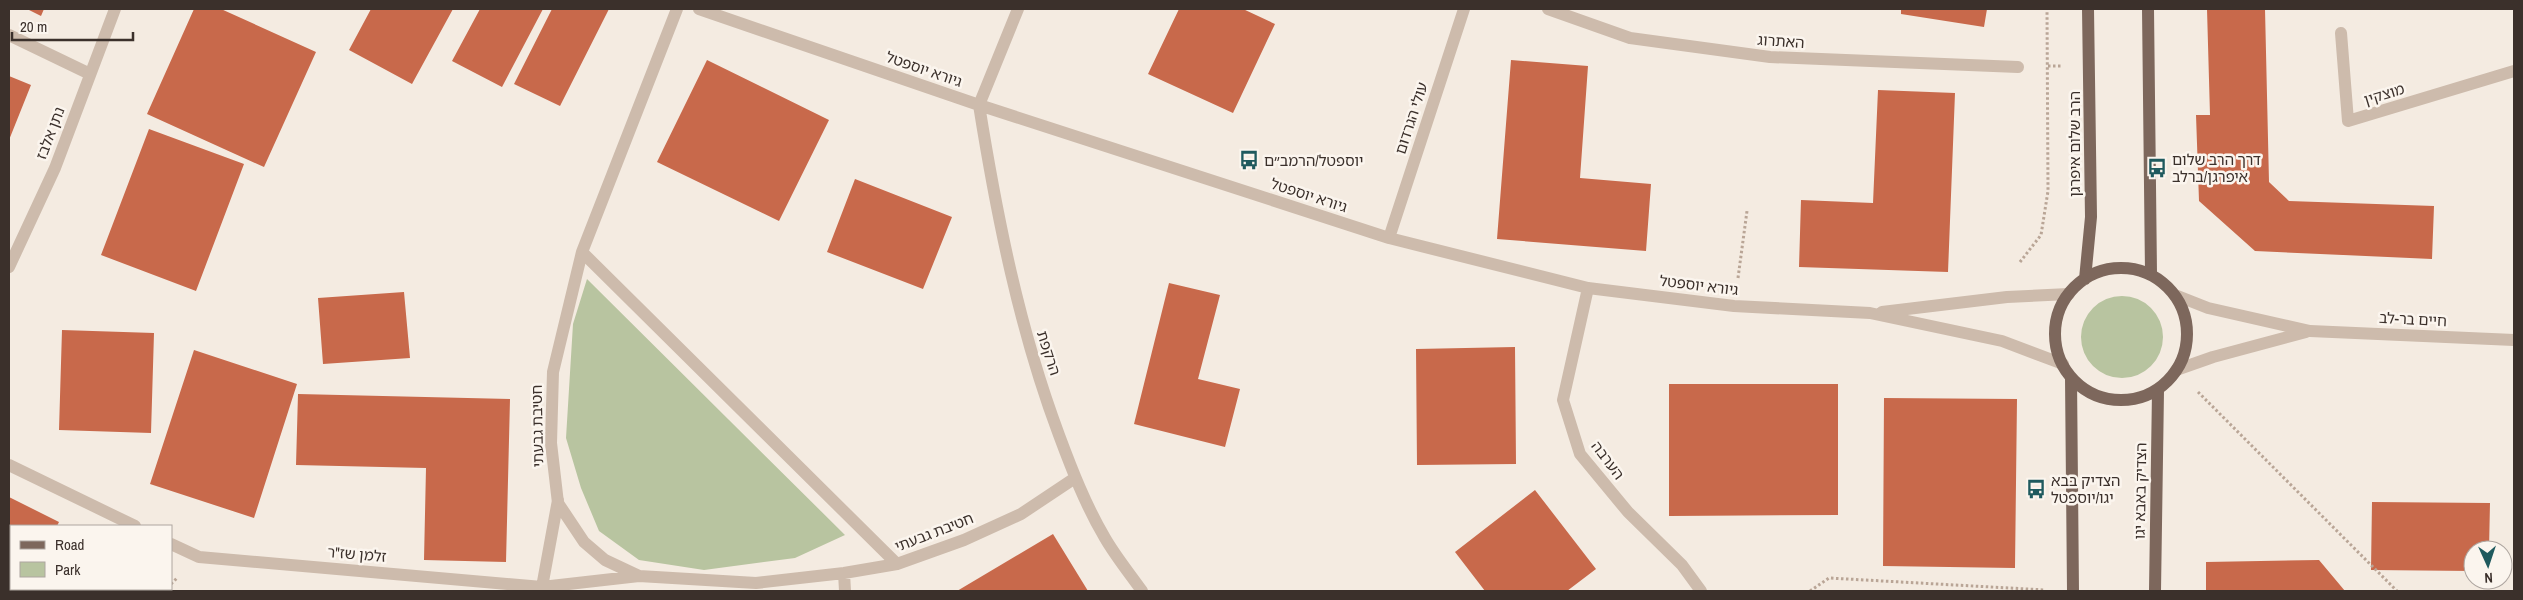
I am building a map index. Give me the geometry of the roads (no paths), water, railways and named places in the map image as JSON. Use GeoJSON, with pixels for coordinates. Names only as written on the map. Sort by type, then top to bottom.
{"type":"FeatureCollection","features":[{"type":"Feature","properties":{"kind":"main road","name":"הרב שלום איפרגן"},"geometry":{"type":"LineString","coordinates":[[2085,279],[2090,217],[2088,9]]}},
{"type":"Feature","properties":{"kind":"main road"},"geometry":{"type":"LineString","coordinates":[[2148,9],[2150,273]]}},
{"type":"Feature","properties":{"kind":"main road"},"geometry":{"type":"LineString","coordinates":[[2115,268],[2150,273],[2175,295],[2185,316],[2187,336],[2183,356],[2176,370],[2158,391],[2138,398],[2116,399],[2095,394],[2071,378],[2062,364],[2057,350],[2055,330],[2059,311],[2069,294],[2085,279],[2097,272],[2115,268]]}},
{"type":"Feature","properties":{"kind":"main road"},"geometry":{"type":"LineString","coordinates":[[2071,378],[2073,591]]}},
{"type":"Feature","properties":{"kind":"main road","name":"הצדיק באבא יגו"},"geometry":{"type":"LineString","coordinates":[[2155,591],[2158,391]]}},
{"type":"Feature","properties":{"kind":"street","name":"נתן אלבז"},"geometry":{"type":"LineString","coordinates":[[9,267],[55,168],[115,9]]}},
{"type":"Feature","properties":{"kind":"street","name":"חטיבת גבעתי"},"geometry":{"type":"LineString","coordinates":[[677,9],[582,252],[553,372],[551,443],[558,500],[584,542],[605,560],[640,576],[756,583],[844,573],[896,564],[964,540],[1021,514],[1075,478]]}},
{"type":"Feature","properties":{"kind":"street","name":"גיורא יוספטל"},"geometry":{"type":"LineString","coordinates":[[699,9],[978,105],[1389,238],[1588,288],[1734,306],[1870,313],[2002,341],[2062,364]]}},
{"type":"Feature","properties":{"kind":"street"},"geometry":{"type":"LineString","coordinates":[[978,105],[1018,9]]}},
{"type":"Feature","properties":{"kind":"street","name":"עולי הגרדום"},"geometry":{"type":"LineString","coordinates":[[1389,238],[1464,9]]}},
{"type":"Feature","properties":{"kind":"street","name":"האתרוג"},"geometry":{"type":"LineString","coordinates":[[1548,9],[1630,38],[1770,58],[2018,67]]}},
{"type":"Feature","properties":{"kind":"street","name":"מוצקין"},"geometry":{"type":"LineString","coordinates":[[2341,33],[2348,121],[2514,71]]}},
{"type":"Feature","properties":{"kind":"street"},"geometry":{"type":"LineString","coordinates":[[9,35],[90,74]]}},
{"type":"Feature","properties":{"kind":"street","name":"הרקפת"},"geometry":{"type":"LineString","coordinates":[[978,105],[997,210],[1021,320],[1048,405],[1075,478],[1105,538],[1142,591]]}},
{"type":"Feature","properties":{"kind":"street"},"geometry":{"type":"LineString","coordinates":[[582,252],[896,564]]}},
{"type":"Feature","properties":{"kind":"street","name":"הערבה"},"geometry":{"type":"LineString","coordinates":[[1588,288],[1564,400],[1580,454],[1628,512],[1682,566],[1702,591]]}},
{"type":"Feature","properties":{"kind":"street","name":"גיורא יוספטל"},"geometry":{"type":"LineString","coordinates":[[1870,313],[2007,297],[2069,294]]}},
{"type":"Feature","properties":{"kind":"street","name":"חיים בר-לב"},"geometry":{"type":"LineString","coordinates":[[2175,295],[2208,308],[2310,331],[2514,340]]}},
{"type":"Feature","properties":{"kind":"street","name":"חיים בר-לב"},"geometry":{"type":"LineString","coordinates":[[2176,370],[2228,352],[2310,331]]}},
{"type":"Feature","properties":{"kind":"street"},"geometry":{"type":"LineString","coordinates":[[9,465],[133,525]]}},
{"type":"Feature","properties":{"kind":"street"},"geometry":{"type":"LineString","coordinates":[[542,589],[558,500]]}},
{"type":"Feature","properties":{"kind":"street","name":"זלמן שז\"ר"},"geometry":{"type":"LineString","coordinates":[[172,544],[199,557],[542,589],[640,576]]}},
{"type":"Feature","properties":{"kind":"street"},"geometry":{"type":"LineString","coordinates":[[844,573],[845,591]]}},
{"type":"Feature","properties":{"kind":"place","name":"יוספטל/הרמב״ם"},"geometry":{"type":"Point","coordinates":[1249,160]}},
{"type":"Feature","properties":{"kind":"place","name":"דרך הרב שלום איפרגן/ברלב"},"geometry":{"type":"Point","coordinates":[2157,168]}},
{"type":"Feature","properties":{"kind":"place","name":"הצדיק בבא יגו/יוספטל"},"geometry":{"type":"Point","coordinates":[2036,489]}}]}
